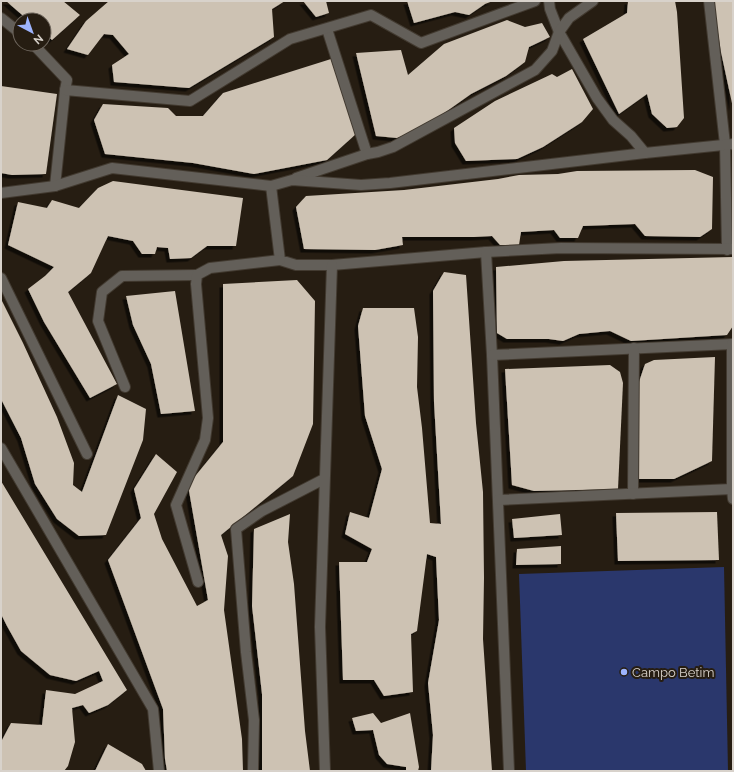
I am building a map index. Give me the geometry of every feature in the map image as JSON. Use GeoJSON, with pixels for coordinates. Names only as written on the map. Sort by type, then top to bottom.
{"type":"FeatureCollection","features":[{"type":"Feature","properties":{"kind":"street"},"geometry":{"type":"LineString","coordinates":[[65,90],[190,101],[290,39],[371,16],[422,43],[535,1]]}},
{"type":"Feature","properties":{"kind":"street"},"geometry":{"type":"LineString","coordinates":[[549,1],[550,10],[558,32],[597,98],[614,120],[631,136],[645,153]]}},
{"type":"Feature","properties":{"kind":"street"},"geometry":{"type":"LineString","coordinates":[[1,193],[55,186],[112,168],[271,186],[292,180],[367,154],[393,147],[535,70],[552,52],[558,32],[569,18],[593,1]]}},
{"type":"Feature","properties":{"kind":"street"},"geometry":{"type":"LineString","coordinates":[[125,386],[98,321],[102,292],[122,276],[197,275],[210,268],[280,260],[296,265],[332,265],[486,252],[561,248],[730,250],[729,144],[709,1]]}},
{"type":"Feature","properties":{"kind":"street"},"geometry":{"type":"LineString","coordinates":[[1,18],[12,27]]}},
{"type":"Feature","properties":{"kind":"street"},"geometry":{"type":"LineString","coordinates":[[327,29],[367,154]]}},
{"type":"Feature","properties":{"kind":"street"},"geometry":{"type":"LineString","coordinates":[[41,52],[67,80],[55,186]]}},
{"type":"Feature","properties":{"kind":"street"},"geometry":{"type":"LineString","coordinates":[[292,180],[361,185],[390,183],[729,144]]}},
{"type":"Feature","properties":{"kind":"street"},"geometry":{"type":"LineString","coordinates":[[271,186],[280,260]]}},
{"type":"Feature","properties":{"kind":"street"},"geometry":{"type":"LineString","coordinates":[[486,252],[492,355],[509,771]]}},
{"type":"Feature","properties":{"kind":"street"},"geometry":{"type":"LineString","coordinates":[[325,771],[320,627],[332,265]]}},
{"type":"Feature","properties":{"kind":"street"},"geometry":{"type":"LineString","coordinates":[[197,275],[196,284],[208,418],[205,440],[176,505],[198,582]]}},
{"type":"Feature","properties":{"kind":"street"},"geometry":{"type":"LineString","coordinates":[[1,278],[87,454]]}},
{"type":"Feature","properties":{"kind":"street"},"geometry":{"type":"LineString","coordinates":[[492,355],[732,344],[733,499]]}},
{"type":"Feature","properties":{"kind":"street"},"geometry":{"type":"LineString","coordinates":[[633,494],[634,348]]}},
{"type":"Feature","properties":{"kind":"street"},"geometry":{"type":"LineString","coordinates":[[1,448],[153,709],[160,771]]}},
{"type":"Feature","properties":{"kind":"street"},"geometry":{"type":"LineString","coordinates":[[253,771],[254,720],[246,652],[236,529],[262,511],[324,478]]}},
{"type":"Feature","properties":{"kind":"street"},"geometry":{"type":"LineString","coordinates":[[498,500],[732,489]]}},
{"type":"Feature","properties":{"kind":"shaded area","name":"Campo Betim"},"geometry":{"type":"Polygon","coordinates":[[[724,567],[728,771],[526,771],[519,574],[724,567]]]}},
{"type":"Feature","properties":{"kind":"building"},"geometry":{"type":"Polygon","coordinates":[[[6,1],[63,1],[80,15],[52,40],[52,12],[19,12],[6,1]]]}},
{"type":"Feature","properties":{"kind":"building"},"geometry":{"type":"Polygon","coordinates":[[[109,1],[285,1],[272,9],[274,37],[189,88],[114,82],[112,65],[129,54],[113,35],[104,34],[88,55],[67,49],[86,21],[109,1]]]}},
{"type":"Feature","properties":{"kind":"building"},"geometry":{"type":"Polygon","coordinates":[[[303,1],[326,1],[329,13],[316,17],[303,1]]]}},
{"type":"Feature","properties":{"kind":"building"},"geometry":{"type":"Polygon","coordinates":[[[407,1],[493,1],[485,4],[469,15],[455,12],[414,23],[407,1]]]}},
{"type":"Feature","properties":{"kind":"building"},"geometry":{"type":"Polygon","coordinates":[[[628,1],[675,1],[684,118],[677,127],[667,128],[652,114],[647,94],[619,114],[583,39],[627,13],[628,1]]]}},
{"type":"Feature","properties":{"kind":"building"},"geometry":{"type":"Polygon","coordinates":[[[713,1],[733,1],[733,108],[721,52],[713,1]]]}},
{"type":"Feature","properties":{"kind":"building"},"geometry":{"type":"Polygon","coordinates":[[[507,20],[525,27],[542,23],[550,37],[529,47],[525,62],[506,76],[471,94],[423,128],[397,138],[376,136],[356,53],[401,50],[408,75],[444,44],[507,20]]]}},
{"type":"Feature","properties":{"kind":"building"},"geometry":{"type":"Polygon","coordinates":[[[331,59],[356,134],[327,160],[254,174],[193,163],[105,154],[94,120],[103,104],[168,108],[176,116],[203,116],[223,93],[331,59]]]}},
{"type":"Feature","properties":{"kind":"building"},"geometry":{"type":"Polygon","coordinates":[[[572,69],[593,109],[582,122],[543,147],[517,159],[466,161],[455,143],[454,128],[495,101],[552,74],[557,77],[572,69]]]}},
{"type":"Feature","properties":{"kind":"building"},"geometry":{"type":"Polygon","coordinates":[[[1,86],[57,94],[46,174],[12,175],[1,173],[1,86]]]}},
{"type":"Feature","properties":{"kind":"building"},"geometry":{"type":"Polygon","coordinates":[[[695,170],[713,177],[712,229],[700,237],[645,236],[635,224],[583,226],[578,238],[560,238],[554,230],[521,232],[519,245],[500,245],[492,236],[402,237],[403,245],[375,250],[304,249],[296,207],[306,196],[404,190],[498,179],[519,175],[558,174],[577,171],[695,170]]]}},
{"type":"Feature","properties":{"kind":"building"},"geometry":{"type":"Polygon","coordinates":[[[113,181],[243,198],[236,246],[207,246],[191,258],[170,259],[168,248],[157,247],[155,254],[142,254],[133,241],[108,236],[91,273],[68,292],[117,384],[90,398],[44,322],[28,289],[54,267],[8,245],[18,202],[47,208],[52,200],[79,208],[98,188],[113,181]]]}},
{"type":"Feature","properties":{"kind":"building"},"geometry":{"type":"Polygon","coordinates":[[[733,257],[733,326],[727,335],[631,341],[610,331],[579,334],[563,341],[549,339],[507,339],[497,333],[496,267],[564,261],[733,257]]]}},
{"type":"Feature","properties":{"kind":"building"},"geometry":{"type":"Polygon","coordinates":[[[444,272],[466,275],[476,423],[483,492],[483,639],[492,771],[431,771],[433,735],[428,683],[439,620],[436,557],[427,554],[417,631],[411,634],[413,692],[384,696],[374,680],[343,680],[339,562],[367,562],[372,549],[345,534],[350,512],[369,518],[382,469],[365,416],[358,326],[363,308],[414,308],[418,337],[417,387],[430,523],[441,524],[434,402],[433,291],[444,272]]]}},
{"type":"Feature","properties":{"kind":"building"},"geometry":{"type":"Polygon","coordinates":[[[297,280],[315,301],[313,424],[293,476],[221,535],[228,556],[224,610],[242,739],[243,771],[167,771],[165,759],[163,709],[108,560],[141,518],[134,489],[156,454],[177,472],[154,514],[162,539],[197,606],[208,600],[188,485],[223,442],[223,284],[297,280]]]}},
{"type":"Feature","properties":{"kind":"building"},"geometry":{"type":"Polygon","coordinates":[[[175,291],[195,411],[161,414],[151,364],[133,325],[126,296],[175,291]]]}},
{"type":"Feature","properties":{"kind":"building"},"geometry":{"type":"Polygon","coordinates":[[[1,299],[57,417],[74,463],[73,485],[82,492],[118,395],[146,409],[143,440],[106,535],[79,536],[57,519],[35,484],[21,438],[1,399],[1,299]]]}},
{"type":"Feature","properties":{"kind":"building"},"geometry":{"type":"Polygon","coordinates":[[[715,357],[712,461],[674,479],[638,479],[639,382],[645,364],[654,360],[715,357]]]}},
{"type":"Feature","properties":{"kind":"building"},"geometry":{"type":"Polygon","coordinates":[[[610,365],[620,372],[623,383],[618,489],[534,491],[512,485],[505,369],[610,365]]]}},
{"type":"Feature","properties":{"kind":"building"},"geometry":{"type":"Polygon","coordinates":[[[1,481],[127,690],[108,705],[89,713],[83,705],[72,708],[75,742],[68,766],[64,771],[1,771],[1,742],[11,723],[42,725],[46,690],[75,694],[103,681],[99,671],[76,681],[50,675],[21,651],[7,626],[1,614],[1,481]]]}},
{"type":"Feature","properties":{"kind":"building"},"geometry":{"type":"Polygon","coordinates":[[[717,512],[719,560],[618,561],[616,513],[717,512]]]}},
{"type":"Feature","properties":{"kind":"building"},"geometry":{"type":"Polygon","coordinates":[[[290,514],[288,542],[294,584],[305,731],[310,771],[262,771],[262,694],[252,606],[254,529],[290,514]]]}},
{"type":"Feature","properties":{"kind":"building"},"geometry":{"type":"Polygon","coordinates":[[[560,514],[562,535],[514,538],[512,519],[560,514]]]}},
{"type":"Feature","properties":{"kind":"building"},"geometry":{"type":"Polygon","coordinates":[[[561,546],[561,564],[516,565],[517,549],[561,546]]]}},
{"type":"Feature","properties":{"kind":"building"},"geometry":{"type":"Polygon","coordinates":[[[373,713],[381,723],[410,713],[419,767],[418,771],[406,771],[406,767],[387,764],[379,755],[373,730],[356,731],[352,718],[373,713]]]}},
{"type":"Feature","properties":{"kind":"building"},"geometry":{"type":"Polygon","coordinates":[[[108,744],[142,764],[146,771],[95,771],[108,744]]]}},
{"type":"Feature","properties":{"kind":"place","name":"Campo Betim"},"geometry":{"type":"Point","coordinates":[624,672]}}]}
